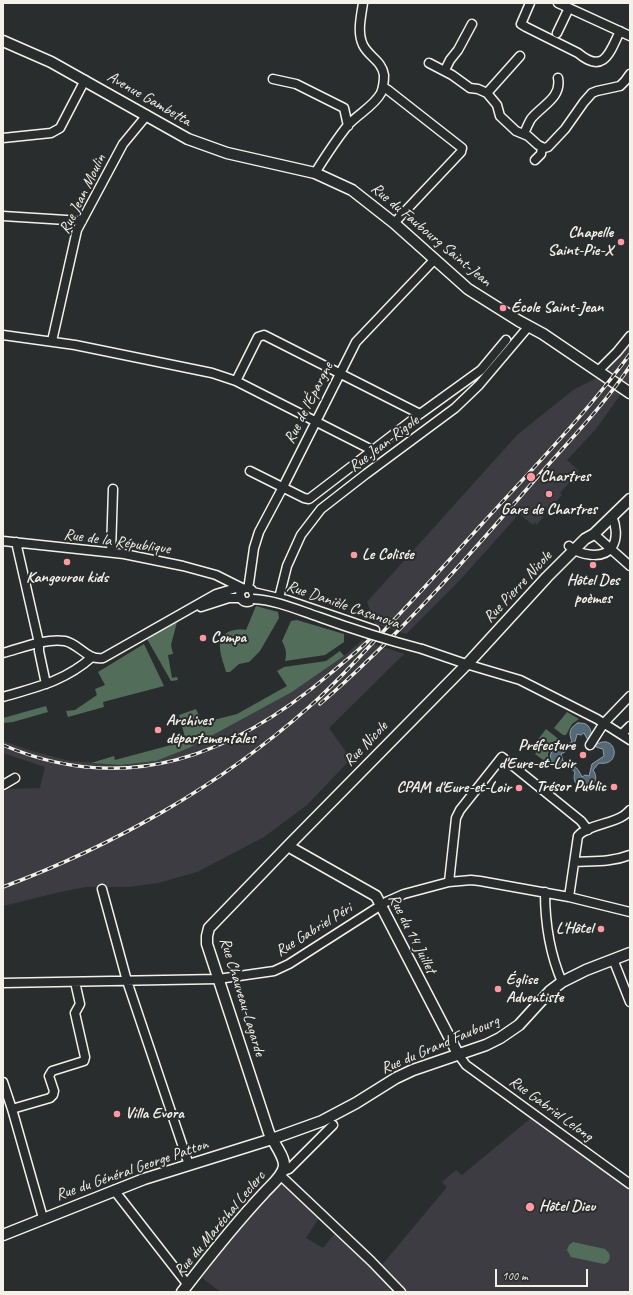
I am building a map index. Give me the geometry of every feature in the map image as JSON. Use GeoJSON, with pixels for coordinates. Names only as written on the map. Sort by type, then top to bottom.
{"type":"FeatureCollection","features":[{"type":"Feature","properties":{"kind":"main road","name":"Avenue Gambetta"},"geometry":{"type":"LineString","coordinates":[[3,41],[51,62],[85,80],[188,139],[226,153],[286,167]]}},
{"type":"Feature","properties":{"kind":"main road","name":"Rue du Faubourg Saint-Jean"},"geometry":{"type":"LineString","coordinates":[[286,167],[315,173],[352,190],[394,223],[468,289],[543,334],[630,393]]}},
{"type":"Feature","properties":{"kind":"main road","name":"Rue Pierre Nicole"},"geometry":{"type":"LineString","coordinates":[[466,664],[571,548],[585,538],[594,534],[630,499]]}},
{"type":"Feature","properties":{"kind":"main road","name":"Rue Nicole"},"geometry":{"type":"LineString","coordinates":[[289,844],[466,664]]}},
{"type":"Feature","properties":{"kind":"main road","name":"Rue du 14 Juillet"},"geometry":{"type":"LineString","coordinates":[[289,844],[293,848],[373,893],[381,904],[458,1054]]}},
{"type":"Feature","properties":{"kind":"main road","name":"Rue Chauveau-Lagarde"},"geometry":{"type":"LineString","coordinates":[[281,1154],[272,1139],[207,944],[209,928],[289,844]]}},
{"type":"Feature","properties":{"kind":"main road","name":"Rue du Grand Faubourg"},"geometry":{"type":"LineString","coordinates":[[272,1139],[328,1118],[356,1103],[396,1078],[486,1045],[500,1038],[519,1025],[550,991],[562,982],[586,970],[630,953]]}},
{"type":"Feature","properties":{"kind":"main road"},"geometry":{"type":"LineString","coordinates":[[282,1173],[283,1159],[281,1154],[285,1135]]}},
{"type":"Feature","properties":{"kind":"main road","name":"Rue du Général George Patton"},"geometry":{"type":"LineString","coordinates":[[3,1235],[144,1179],[272,1139]]}},
{"type":"Feature","properties":{"kind":"main road","name":"Rue du Maréchal Leclerc"},"geometry":{"type":"LineString","coordinates":[[185,1288],[250,1208],[282,1173]]}},
{"type":"Feature","properties":{"kind":"street"},"geometry":{"type":"LineString","coordinates":[[315,173],[348,126],[377,98],[383,88],[384,75],[382,68],[377,60],[366,50],[360,37],[362,3]]}},
{"type":"Feature","properties":{"kind":"street"},"geometry":{"type":"LineString","coordinates":[[530,3],[521,24],[578,53],[585,59],[592,61],[601,61],[606,59],[610,54],[620,31]]}},
{"type":"Feature","properties":{"kind":"street"},"geometry":{"type":"LineString","coordinates":[[558,3],[630,36]]}},
{"type":"Feature","properties":{"kind":"street"},"geometry":{"type":"LineString","coordinates":[[557,33],[568,8]]}},
{"type":"Feature","properties":{"kind":"street"},"geometry":{"type":"LineString","coordinates":[[445,70],[472,24]]}},
{"type":"Feature","properties":{"kind":"street"},"geometry":{"type":"LineString","coordinates":[[487,93],[520,56]]}},
{"type":"Feature","properties":{"kind":"street"},"geometry":{"type":"LineString","coordinates":[[429,63],[445,70],[470,88],[478,89],[487,93],[497,105],[500,116],[516,130],[543,148]]}},
{"type":"Feature","properties":{"kind":"street"},"geometry":{"type":"LineString","coordinates":[[543,148],[548,147],[565,129],[592,93],[620,86],[625,82],[630,74]]}},
{"type":"Feature","properties":{"kind":"street"},"geometry":{"type":"LineString","coordinates":[[524,134],[532,118],[552,99],[559,87],[558,78]]}},
{"type":"Feature","properties":{"kind":"street"},"geometry":{"type":"LineString","coordinates":[[273,79],[296,84],[344,108],[348,126]]}},
{"type":"Feature","properties":{"kind":"street"},"geometry":{"type":"LineString","coordinates":[[3,138],[51,133],[60,128],[85,80]]}},
{"type":"Feature","properties":{"kind":"street"},"geometry":{"type":"LineString","coordinates":[[383,88],[388,90],[431,122],[462,148],[461,152],[394,223]]}},
{"type":"Feature","properties":{"kind":"street","name":"Rue Jean Moulin"},"geometry":{"type":"LineString","coordinates":[[52,341],[77,230],[123,144],[147,115]]}},
{"type":"Feature","properties":{"kind":"street"},"geometry":{"type":"LineString","coordinates":[[535,160],[541,154],[543,148]]}},
{"type":"Feature","properties":{"kind":"street"},"geometry":{"type":"LineString","coordinates":[[3,216],[82,221]]}},
{"type":"Feature","properties":{"kind":"street","name":"Rue de l'Épargne"},"geometry":{"type":"LineString","coordinates":[[247,591],[254,548],[259,532],[356,342],[435,259]]}},
{"type":"Feature","properties":{"kind":"street","name":"Rue Jean-Rigole"},"geometry":{"type":"LineString","coordinates":[[279,598],[287,566],[301,535],[321,509],[455,408],[479,385],[529,326]]}},
{"type":"Feature","properties":{"kind":"street"},"geometry":{"type":"LineString","coordinates":[[3,335],[52,341],[212,373],[236,380],[372,450]]}},
{"type":"Feature","properties":{"kind":"street"},"geometry":{"type":"LineString","coordinates":[[236,380],[258,337],[264,335],[420,414]]}},
{"type":"Feature","properties":{"kind":"street"},"geometry":{"type":"LineString","coordinates":[[598,371],[613,357],[630,336]]}},
{"type":"Feature","properties":{"kind":"street"},"geometry":{"type":"LineString","coordinates":[[250,471],[304,498],[309,499],[420,414],[481,370],[506,340]]}},
{"type":"Feature","properties":{"kind":"street"},"geometry":{"type":"LineString","coordinates":[[111,552],[113,489]]}},
{"type":"Feature","properties":{"kind":"street"},"geometry":{"type":"LineString","coordinates":[[571,548],[590,555],[605,552],[611,549],[615,541],[616,529],[612,516]]}},
{"type":"Feature","properties":{"kind":"street"},"geometry":{"type":"LineString","coordinates":[[594,534],[630,566]]}},
{"type":"Feature","properties":{"kind":"street","name":"Rue de la République"},"geometry":{"type":"LineString","coordinates":[[3,541],[111,552],[183,566],[216,575],[247,591]]}},
{"type":"Feature","properties":{"kind":"street"},"geometry":{"type":"LineString","coordinates":[[16,542],[39,643],[39,651],[46,684]]}},
{"type":"Feature","properties":{"kind":"street"},"geometry":{"type":"LineString","coordinates":[[3,653],[39,643],[63,641],[75,644],[92,657],[98,659],[104,658],[216,594],[236,588],[247,591]]}},
{"type":"Feature","properties":{"kind":"street","name":"Rue Danièle Casanova"},"geometry":{"type":"LineString","coordinates":[[247,591],[279,598],[375,630],[422,649],[466,664],[520,680],[604,723],[630,740]]}},
{"type":"Feature","properties":{"kind":"street","name":"Rue Danièle Casanova"},"geometry":{"type":"LineString","coordinates":[[247,591],[261,599],[422,649]]}},
{"type":"Feature","properties":{"kind":"street"},"geometry":{"type":"LineString","coordinates":[[3,697],[46,684],[79,669],[92,657]]}},
{"type":"Feature","properties":{"kind":"street"},"geometry":{"type":"LineString","coordinates":[[592,743],[604,723],[630,696]]}},
{"type":"Feature","properties":{"kind":"street"},"geometry":{"type":"LineString","coordinates":[[622,734],[630,726]]}},
{"type":"Feature","properties":{"kind":"street"},"geometry":{"type":"LineString","coordinates":[[449,882],[456,818],[460,810],[502,757],[581,821],[588,830]]}},
{"type":"Feature","properties":{"kind":"street"},"geometry":{"type":"LineString","coordinates":[[3,785],[16,778]]}},
{"type":"Feature","properties":{"kind":"street"},"geometry":{"type":"LineString","coordinates":[[570,897],[578,836],[588,830],[623,816],[630,810]]}},
{"type":"Feature","properties":{"kind":"street"},"geometry":{"type":"LineString","coordinates":[[575,862],[608,861],[621,859],[630,855]]}},
{"type":"Feature","properties":{"kind":"street","name":"Rue Gabriel Péri"},"geometry":{"type":"LineString","coordinates":[[3,983],[218,979],[274,971],[289,964],[381,904],[404,894],[449,882],[472,880],[480,881],[570,897],[630,912]]}},
{"type":"Feature","properties":{"kind":"street"},"geometry":{"type":"LineString","coordinates":[[102,888],[127,981],[188,1165]]}},
{"type":"Feature","properties":{"kind":"street"},"geometry":{"type":"LineString","coordinates":[[545,892],[546,924],[562,982]]}},
{"type":"Feature","properties":{"kind":"street"},"geometry":{"type":"LineString","coordinates":[[613,959],[630,1002]]}},
{"type":"Feature","properties":{"kind":"street"},"geometry":{"type":"LineString","coordinates":[[12,1109],[50,1098],[54,1091],[49,1076],[52,1071],[84,1062],[85,1057],[75,1013],[80,1004],[75,982]]}},
{"type":"Feature","properties":{"kind":"street","name":"Rue Gabriel Lelong"},"geometry":{"type":"LineString","coordinates":[[458,1054],[466,1065],[630,1184]]}},
{"type":"Feature","properties":{"kind":"street"},"geometry":{"type":"LineString","coordinates":[[3,1082],[43,1218]]}},
{"type":"Feature","properties":{"kind":"street"},"geometry":{"type":"LineString","coordinates":[[333,1125],[282,1173],[371,1260],[401,1292]]}},
{"type":"Feature","properties":{"kind":"street"},"geometry":{"type":"LineString","coordinates":[[114,1190],[185,1288]]}},
{"type":"Feature","properties":{"kind":"shaded area"},"geometry":{"type":"Polygon","coordinates":[[[630,342],[630,381],[596,429],[567,460],[579,471],[577,474],[580,477],[574,484],[571,481],[560,493],[562,495],[553,505],[551,503],[541,515],[543,517],[537,525],[535,523],[533,525],[519,514],[461,579],[406,634],[375,624],[367,602],[517,435],[573,390],[599,377],[630,342]]]}},
{"type":"Feature","properties":{"kind":"shaded area"},"geometry":{"type":"Polygon","coordinates":[[[362,640],[404,654],[329,728],[351,759],[307,805],[264,837],[197,872],[158,883],[129,887],[86,887],[3,906],[3,792],[9,789],[40,788],[45,767],[3,753],[3,741],[32,751],[70,761],[121,765],[156,761],[189,748],[292,692],[344,656],[362,640]]]}},
{"type":"Feature","properties":{"kind":"shaded area","name":"Hôtel Dieu"},"geometry":{"type":"Polygon","coordinates":[[[531,1118],[630,1190],[630,1292],[408,1292],[381,1266],[447,1187],[442,1182],[456,1170],[462,1175],[531,1118]]]}},
{"type":"Feature","properties":{"kind":"shaded area"},"geometry":{"type":"Polygon","coordinates":[[[277,1183],[282,1183],[319,1218],[306,1238],[323,1248],[335,1233],[395,1289],[395,1292],[221,1292],[202,1278],[235,1231],[242,1223],[244,1224],[277,1183]]]}},
{"type":"Feature","properties":{"kind":"green space"},"geometry":{"type":"Polygon","coordinates":[[[256,606],[278,612],[279,618],[260,651],[249,662],[239,664],[230,672],[226,672],[221,656],[220,642],[228,632],[246,630],[256,606]]]}},
{"type":"Feature","properties":{"kind":"green space"},"geometry":{"type":"Polygon","coordinates":[[[297,620],[344,634],[344,642],[325,655],[285,661],[286,651],[282,641],[291,621],[297,620]]]}},
{"type":"Feature","properties":{"kind":"green space"},"geometry":{"type":"Polygon","coordinates":[[[177,622],[171,645],[173,654],[168,655],[172,678],[177,677],[178,680],[171,681],[147,639],[177,622]]]}},
{"type":"Feature","properties":{"kind":"green space"},"geometry":{"type":"Polygon","coordinates":[[[144,644],[164,686],[103,702],[104,707],[68,717],[66,711],[75,710],[97,695],[95,689],[105,685],[98,672],[144,644]]]}},
{"type":"Feature","properties":{"kind":"green space"},"geometry":{"type":"Polygon","coordinates":[[[340,651],[344,656],[292,692],[189,748],[156,761],[121,765],[91,763],[114,756],[115,760],[186,741],[179,715],[196,709],[202,723],[237,714],[287,686],[277,671],[284,667],[326,661],[340,651]]]}},
{"type":"Feature","properties":{"kind":"green space"},"geometry":{"type":"Polygon","coordinates":[[[46,706],[48,712],[13,722],[3,723],[3,718],[46,706]]]}},
{"type":"Feature","properties":{"kind":"green space"},"geometry":{"type":"Polygon","coordinates":[[[567,712],[579,719],[572,724],[566,735],[563,735],[554,728],[567,712]]]}},
{"type":"Feature","properties":{"kind":"green space"},"geometry":{"type":"Polygon","coordinates":[[[546,729],[561,741],[548,753],[548,759],[551,766],[535,754],[537,752],[534,745],[546,729]]]}},
{"type":"Feature","properties":{"kind":"green space"},"geometry":{"type":"Polygon","coordinates":[[[573,1242],[605,1249],[609,1253],[609,1260],[604,1264],[571,1257],[567,1250],[569,1245],[573,1242]]]}},
{"type":"Feature","properties":{"kind":"water"},"geometry":{"type":"Polygon","coordinates":[[[578,723],[583,723],[589,727],[594,741],[597,744],[604,742],[609,743],[614,751],[614,756],[611,760],[606,763],[599,763],[593,770],[596,776],[595,782],[586,787],[577,784],[574,779],[575,772],[568,766],[561,768],[556,767],[550,758],[554,749],[559,747],[566,748],[572,741],[570,730],[578,723]],[[584,733],[581,735],[577,734],[572,746],[561,754],[563,761],[574,766],[582,777],[585,775],[589,776],[592,764],[604,756],[603,749],[594,746],[584,733]]]}},
{"type":"Feature","properties":{"kind":"railway"},"geometry":{"type":"LineString","coordinates":[[3,887],[85,853],[164,811],[240,762],[309,707],[354,663],[539,462],[595,399],[630,354]]}},
{"type":"Feature","properties":{"kind":"railway"},"geometry":{"type":"LineString","coordinates":[[320,704],[349,679],[431,597],[596,411],[630,366]]}},
{"type":"Feature","properties":{"kind":"railway"},"geometry":{"type":"LineString","coordinates":[[3,745],[49,760],[93,768],[136,767],[177,760],[217,746],[256,726],[294,702],[331,673],[370,639]]}},
{"type":"Feature","properties":{"kind":"place","name":"Chapelle Saint-Pie-X"},"geometry":{"type":"Point","coordinates":[621,242]}},
{"type":"Feature","properties":{"kind":"place","name":"École Saint-Jean"},"geometry":{"type":"Point","coordinates":[503,308]}},
{"type":"Feature","properties":{"kind":"place","name":"Chartres"},"geometry":{"type":"Point","coordinates":[531,477]}},
{"type":"Feature","properties":{"kind":"place","name":"Gare de Chartres"},"geometry":{"type":"Point","coordinates":[549,494]}},
{"type":"Feature","properties":{"kind":"place","name":"Le Colisée"},"geometry":{"type":"Point","coordinates":[354,555]}},
{"type":"Feature","properties":{"kind":"place","name":"Kangourou kids"},"geometry":{"type":"Point","coordinates":[67,562]}},
{"type":"Feature","properties":{"kind":"place","name":"Hôtel Des poèmes"},"geometry":{"type":"Point","coordinates":[593,565]}},
{"type":"Feature","properties":{"kind":"place","name":"Compa"},"geometry":{"type":"Point","coordinates":[203,638]}},
{"type":"Feature","properties":{"kind":"place","name":"Archives départementales"},"geometry":{"type":"Point","coordinates":[158,730]}},
{"type":"Feature","properties":{"kind":"place","name":"Préfecture d'Eure-et-Loir"},"geometry":{"type":"Point","coordinates":[583,755]}},
{"type":"Feature","properties":{"kind":"place","name":"Trésor Public"},"geometry":{"type":"Point","coordinates":[614,787]}},
{"type":"Feature","properties":{"kind":"place","name":"CPAM d'Eure-et-Loir"},"geometry":{"type":"Point","coordinates":[519,788]}},
{"type":"Feature","properties":{"kind":"place","name":"L'Hôtel"},"geometry":{"type":"Point","coordinates":[601,929]}},
{"type":"Feature","properties":{"kind":"place","name":"Église Adventiste"},"geometry":{"type":"Point","coordinates":[498,989]}},
{"type":"Feature","properties":{"kind":"place","name":"Villa Evora"},"geometry":{"type":"Point","coordinates":[117,1114]}},
{"type":"Feature","properties":{"kind":"place","name":"Hôtel Dieu"},"geometry":{"type":"Point","coordinates":[530,1207]}}]}
